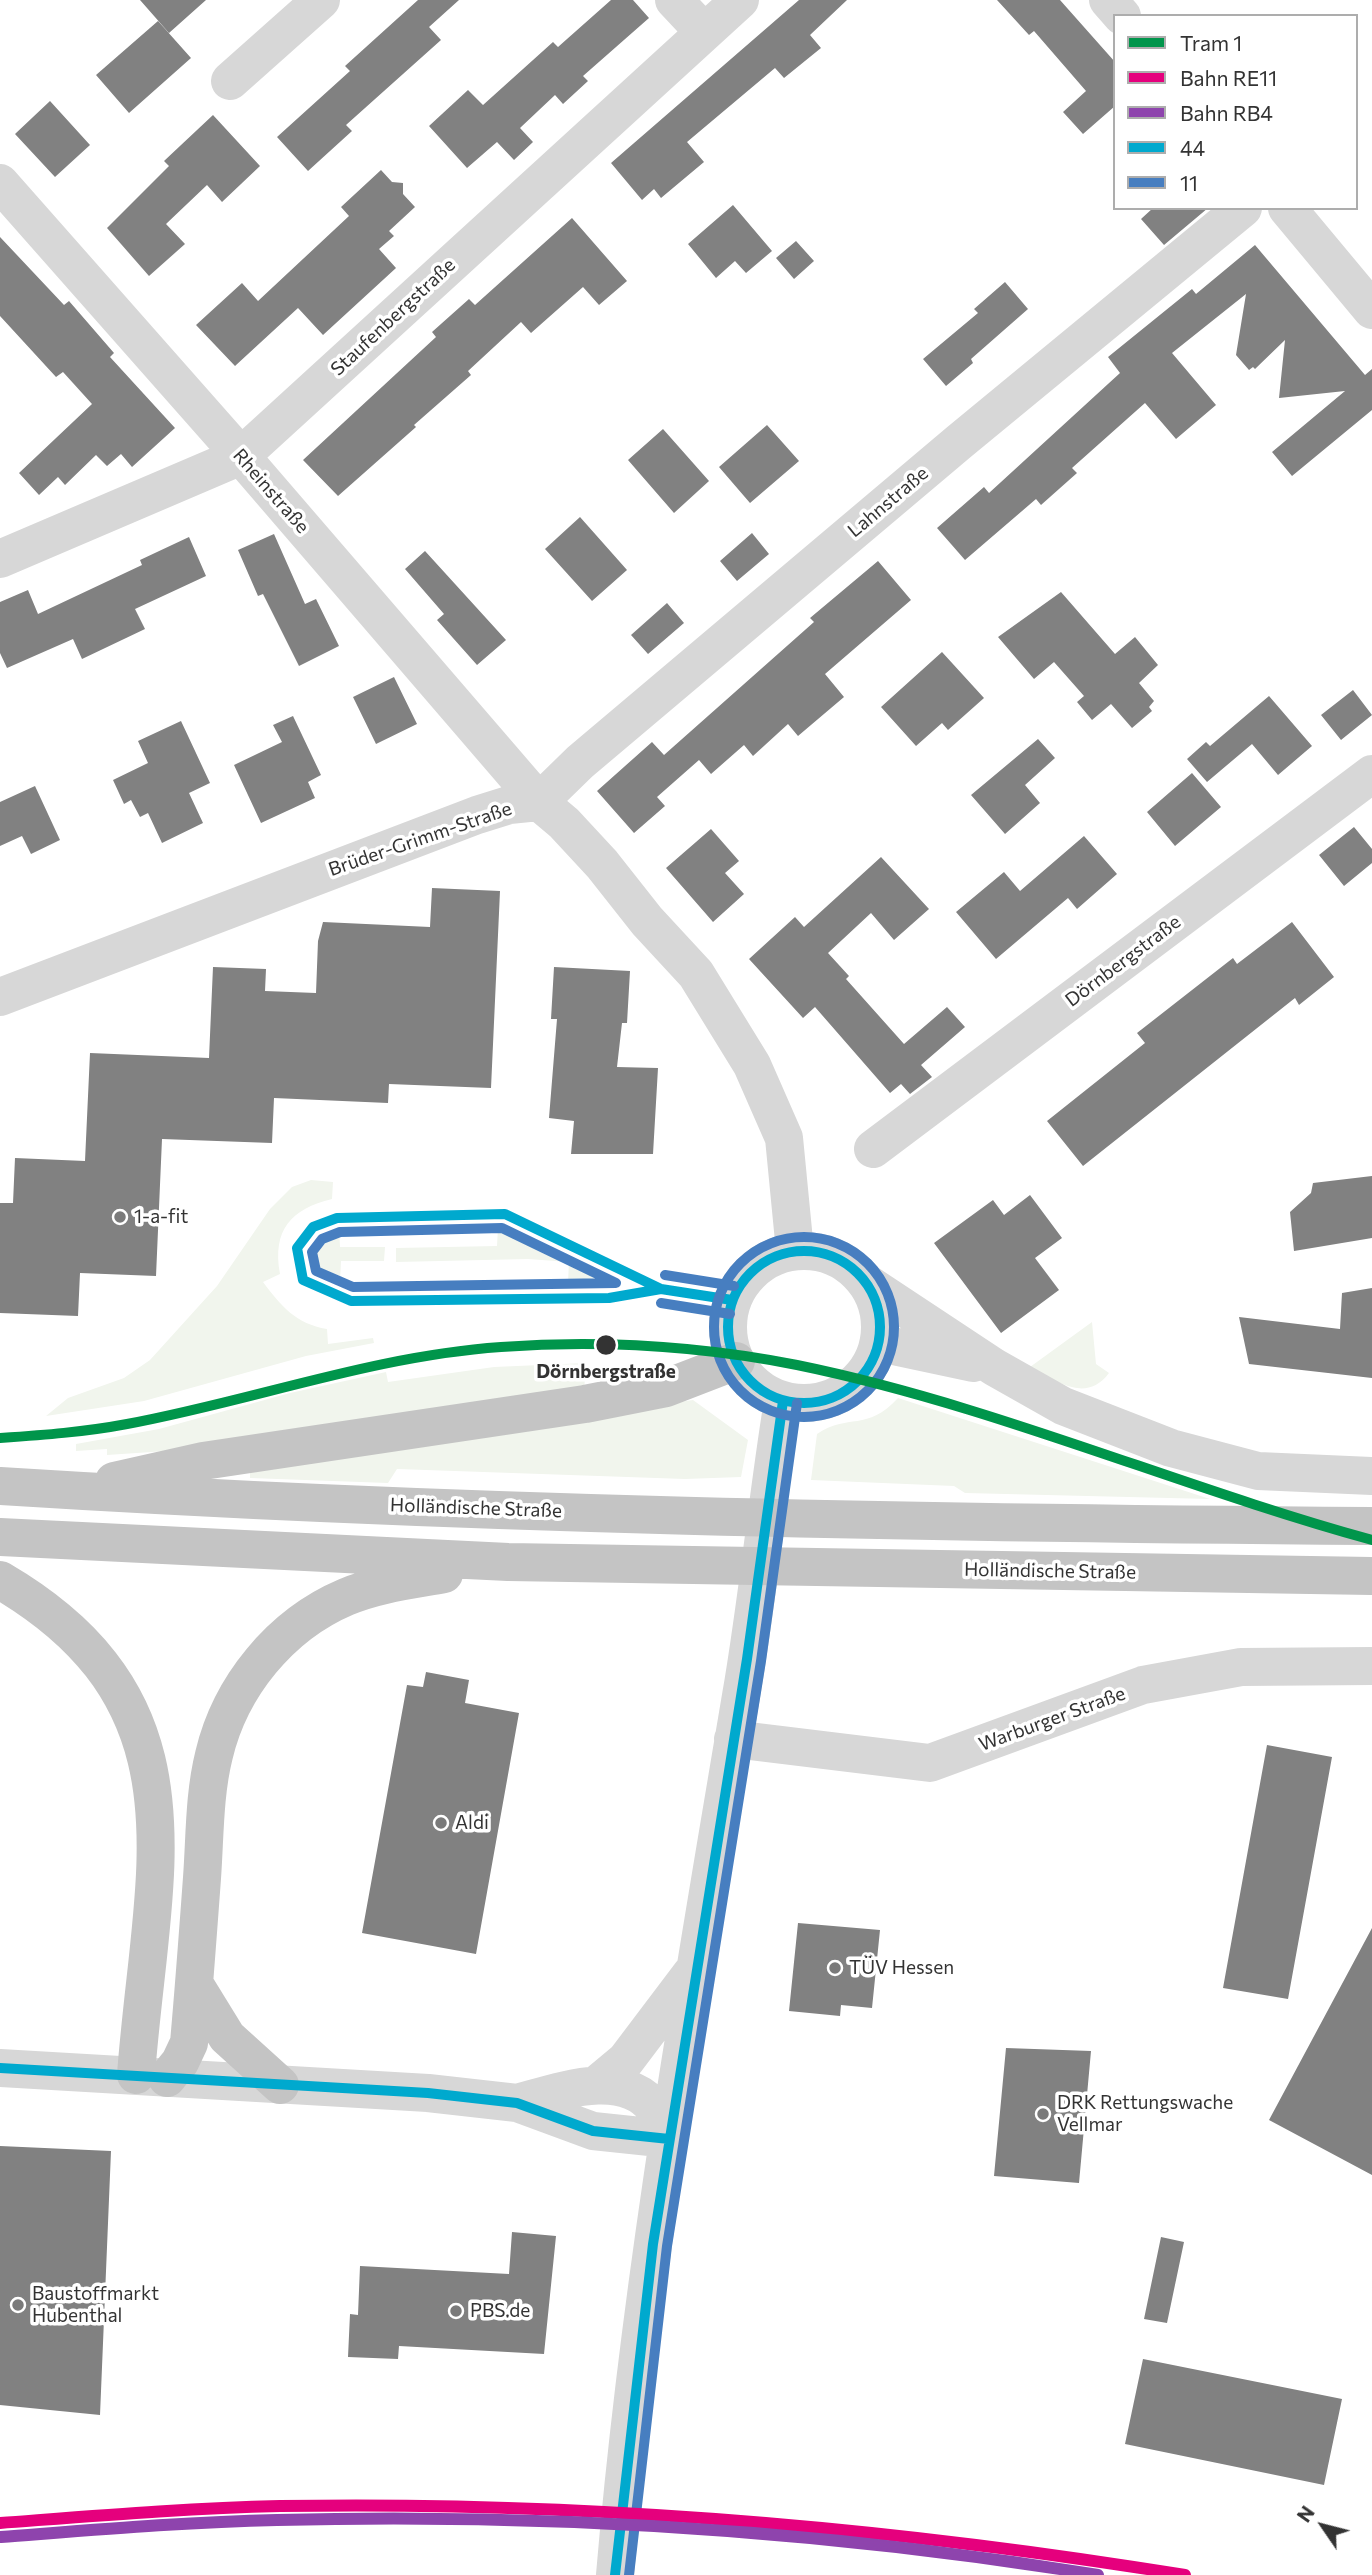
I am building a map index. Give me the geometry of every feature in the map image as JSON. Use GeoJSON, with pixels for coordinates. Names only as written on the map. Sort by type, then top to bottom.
{"type":"FeatureCollection","features":[{"type":"Feature","properties":{"kind":"highway"},"geometry":{"type":"LineString","coordinates":[[74,1491],[203,1461],[585,1404],[666,1388],[736,1361]]}},
{"type":"Feature","properties":{"kind":"highway","name":"Holländische Straße"},"geometry":{"type":"LineString","coordinates":[[0,1486],[485,1510],[1051,1524],[1372,1526]]}},
{"type":"Feature","properties":{"kind":"highway"},"geometry":{"type":"LineString","coordinates":[[0,1536],[508,1562]]}},
{"type":"Feature","properties":{"kind":"highway"},"geometry":{"type":"LineString","coordinates":[[0,1580],[54,1615],[79,1637],[120,1691],[146,1752],[155,1795],[152,2077],[180,2062],[189,2043],[208,1785],[222,1728],[249,1676],[290,1631],[344,1598],[374,1587],[508,1562]]}},
{"type":"Feature","properties":{"kind":"highway","name":"Holländische Straße"},"geometry":{"type":"LineString","coordinates":[[508,1562],[1372,1576]]}},
{"type":"Feature","properties":{"kind":"highway"},"geometry":{"type":"LineString","coordinates":[[195,1985],[227,2037],[280,2085]]}},
{"type":"Feature","properties":{"kind":"street"},"geometry":{"type":"LineString","coordinates":[[230,81],[321,0]]}},
{"type":"Feature","properties":{"kind":"street"},"geometry":{"type":"LineString","coordinates":[[674,0],[704,32]]}},
{"type":"Feature","properties":{"kind":"street","name":"Staufenbergstraße"},"geometry":{"type":"LineString","coordinates":[[0,559],[241,456],[740,0]]}},
{"type":"Feature","properties":{"kind":"street"},"geometry":{"type":"LineString","coordinates":[[1108,0],[1120,14]]}},
{"type":"Feature","properties":{"kind":"street","name":"Rheinstraße"},"geometry":{"type":"LineString","coordinates":[[0,183],[241,456],[539,802]]}},
{"type":"Feature","properties":{"kind":"street","name":"Lahnstraße"},"geometry":{"type":"LineString","coordinates":[[539,802],[580,762],[959,442],[1241,210]]}},
{"type":"Feature","properties":{"kind":"street"},"geometry":{"type":"LineString","coordinates":[[1289,210],[1372,310]]}},
{"type":"Feature","properties":{"kind":"street","name":"Dörnbergstraße"},"geometry":{"type":"LineString","coordinates":[[873,1149],[1372,774]]}},
{"type":"Feature","properties":{"kind":"street","name":"Brüder-Grimm-Straße"},"geometry":{"type":"LineString","coordinates":[[0,997],[477,815],[509,805],[539,802],[564,823],[602,864],[696,974],[752,1065],[784,1138],[795,1251]]}},
{"type":"Feature","properties":{"kind":"street"},"geometry":{"type":"LineString","coordinates":[[867,1283],[877,1302],[881,1322],[879,1343],[863,1375],[843,1392],[824,1401],[783,1401],[763,1392],[748,1378],[736,1361],[728,1326],[732,1300],[742,1282],[757,1267],[775,1256],[795,1251],[816,1251],[836,1257],[853,1268],[867,1283],[994,1367],[1063,1406],[1171,1448],[1258,1471],[1372,1476]]}},
{"type":"Feature","properties":{"kind":"street"},"geometry":{"type":"LineString","coordinates":[[879,1343],[994,1367]]}},
{"type":"Feature","properties":{"kind":"street"},"geometry":{"type":"LineString","coordinates":[[615,2575],[624,2463],[669,2139],[754,1615],[783,1401]]}},
{"type":"Feature","properties":{"kind":"street","name":"Warburger Straße"},"geometry":{"type":"LineString","coordinates":[[733,1739],[930,1763],[1143,1685],[1241,1667],[1372,1665]]}},
{"type":"Feature","properties":{"kind":"street"},"geometry":{"type":"LineString","coordinates":[[596,2085],[626,2060],[695,1970]]}},
{"type":"Feature","properties":{"kind":"street"},"geometry":{"type":"LineString","coordinates":[[0,2068],[428,2093],[517,2103],[593,2131],[669,2139]]}},
{"type":"Feature","properties":{"kind":"street"},"geometry":{"type":"LineString","coordinates":[[517,2103],[596,2085],[641,2096],[656,2110],[669,2139]]}},
{"type":"Feature","properties":{"kind":"shaded area"},"geometry":{"type":"Polygon","coordinates":[[[311,1180],[333,1182],[332,1199],[305,1209],[288,1224],[279,1245],[280,1274],[263,1282],[290,1313],[306,1323],[327,1329],[328,1344],[373,1338],[374,1343],[306,1356],[144,1401],[46,1416],[68,1398],[124,1378],[150,1360],[217,1286],[270,1209],[292,1187],[311,1180]]]}},
{"type":"Feature","properties":{"kind":"shaded area"},"geometry":{"type":"Polygon","coordinates":[[[339,1227],[340,1247],[385,1247],[384,1261],[341,1261],[340,1282],[324,1276],[314,1264],[311,1253],[319,1237],[339,1227]]]}},
{"type":"Feature","properties":{"kind":"shaded area"},"geometry":{"type":"Polygon","coordinates":[[[498,1227],[586,1265],[603,1277],[568,1282],[569,1262],[528,1259],[396,1262],[396,1248],[497,1246],[498,1227]]]}},
{"type":"Feature","properties":{"kind":"shaded area"},"geometry":{"type":"Polygon","coordinates":[[[1092,1322],[1096,1364],[1109,1373],[1100,1382],[1091,1387],[1071,1387],[1030,1367],[1092,1322]]]}},
{"type":"Feature","properties":{"kind":"shaded area"},"geometry":{"type":"Polygon","coordinates":[[[586,1363],[584,1392],[181,1450],[107,1455],[107,1449],[76,1451],[76,1444],[159,1429],[290,1393],[386,1372],[388,1382],[494,1367],[586,1363]]]}},
{"type":"Feature","properties":{"kind":"shaded area"},"geometry":{"type":"Polygon","coordinates":[[[627,1366],[678,1368],[628,1385],[627,1366]]]}},
{"type":"Feature","properties":{"kind":"shaded area"},"geometry":{"type":"Polygon","coordinates":[[[898,1398],[1210,1499],[965,1493],[954,1486],[811,1480],[817,1434],[838,1424],[877,1415],[898,1398]]]}},
{"type":"Feature","properties":{"kind":"shaded area"},"geometry":{"type":"Polygon","coordinates":[[[693,1400],[748,1440],[741,1477],[685,1479],[397,1469],[388,1483],[250,1478],[250,1463],[693,1400]]]}},
{"type":"Feature","properties":{"kind":"building"},"geometry":{"type":"Polygon","coordinates":[[[140,0],[206,0],[169,33],[140,0]]]}},
{"type":"Feature","properties":{"kind":"building"},"geometry":{"type":"Polygon","coordinates":[[[418,0],[459,0],[429,27],[441,40],[346,125],[352,131],[308,171],[277,137],[350,71],[345,66],[418,0]]]}},
{"type":"Feature","properties":{"kind":"building"},"geometry":{"type":"Polygon","coordinates":[[[611,0],[633,0],[649,18],[583,76],[588,81],[563,104],[555,95],[520,128],[533,142],[514,160],[497,142],[467,168],[429,126],[468,90],[483,105],[553,42],[558,47],[611,0]]]}},
{"type":"Feature","properties":{"kind":"building"},"geometry":{"type":"Polygon","coordinates":[[[799,0],[847,0],[810,35],[821,48],[784,78],[775,68],[687,142],[704,162],[661,198],[654,189],[642,200],[611,163],[799,0]]]}},
{"type":"Feature","properties":{"kind":"building"},"geometry":{"type":"Polygon","coordinates":[[[997,0],[1060,0],[1113,60],[1113,108],[1083,134],[1063,112],[1086,91],[1034,31],[1029,35],[997,0]]]}},
{"type":"Feature","properties":{"kind":"building"},"geometry":{"type":"Polygon","coordinates":[[[158,21],[191,58],[129,113],[96,75],[158,21]]]}},
{"type":"Feature","properties":{"kind":"building"},"geometry":{"type":"Polygon","coordinates":[[[50,101],[90,145],[55,177],[15,134],[50,101]]]}},
{"type":"Feature","properties":{"kind":"building"},"geometry":{"type":"Polygon","coordinates":[[[213,115],[260,166],[222,202],[207,185],[166,224],[185,244],[149,276],[107,228],[169,166],[164,161],[213,115]]]}},
{"type":"Feature","properties":{"kind":"building"},"geometry":{"type":"Polygon","coordinates":[[[381,170],[392,182],[403,183],[403,194],[415,207],[389,231],[394,236],[379,249],[396,268],[323,335],[298,308],[235,366],[196,325],[242,283],[258,301],[349,216],[341,207],[381,170]]]}},
{"type":"Feature","properties":{"kind":"building"},"geometry":{"type":"Polygon","coordinates":[[[733,205],[772,251],[746,273],[735,261],[716,278],[688,244],[733,205]]]}},
{"type":"Feature","properties":{"kind":"building"},"geometry":{"type":"Polygon","coordinates":[[[1151,210],[1206,210],[1164,245],[1141,219],[1151,210]]]}},
{"type":"Feature","properties":{"kind":"building"},"geometry":{"type":"Polygon","coordinates":[[[572,218],[627,281],[599,305],[583,287],[531,333],[521,322],[468,371],[471,375],[338,496],[303,460],[436,337],[432,332],[469,299],[475,305],[572,218]]]}},
{"type":"Feature","properties":{"kind":"building"},"geometry":{"type":"Polygon","coordinates":[[[0,237],[64,305],[69,301],[114,353],[110,357],[175,428],[132,467],[121,454],[107,466],[96,455],[65,485],[58,477],[39,495],[19,473],[92,404],[63,372],[56,377],[0,316],[0,237]]]}},
{"type":"Feature","properties":{"kind":"building"},"geometry":{"type":"Polygon","coordinates":[[[796,241],[814,261],[794,279],[776,258],[796,241]]]}},
{"type":"Feature","properties":{"kind":"building"},"geometry":{"type":"Polygon","coordinates":[[[1255,245],[1365,375],[1372,369],[1372,410],[1292,476],[1272,452],[1345,391],[1279,398],[1285,340],[1255,369],[1253,367],[1249,370],[1236,355],[1246,294],[1172,353],[1216,405],[1176,439],[1145,403],[1072,468],[1077,473],[1041,505],[1036,499],[965,560],[937,528],[984,487],[989,493],[1120,373],[1108,357],[1192,289],[1196,294],[1255,245]]]}},
{"type":"Feature","properties":{"kind":"building"},"geometry":{"type":"Polygon","coordinates":[[[1005,282],[1028,309],[971,359],[973,363],[946,386],[923,359],[978,313],[974,309],[1005,282]]]}},
{"type":"Feature","properties":{"kind":"building"},"geometry":{"type":"Polygon","coordinates":[[[767,425],[799,461],[750,503],[719,467],[767,425]]]}},
{"type":"Feature","properties":{"kind":"building"},"geometry":{"type":"Polygon","coordinates":[[[663,429],[709,481],[674,513],[628,460],[663,429]]]}},
{"type":"Feature","properties":{"kind":"building"},"geometry":{"type":"Polygon","coordinates":[[[580,517],[627,570],[592,601],[545,549],[580,517]]]}},
{"type":"Feature","properties":{"kind":"building"},"geometry":{"type":"Polygon","coordinates":[[[752,533],[769,554],[737,581],[720,561],[752,533]]]}},
{"type":"Feature","properties":{"kind":"building"},"geometry":{"type":"Polygon","coordinates":[[[274,534],[305,604],[316,599],[339,646],[299,666],[263,594],[258,596],[238,550],[274,534]]]}},
{"type":"Feature","properties":{"kind":"building"},"geometry":{"type":"Polygon","coordinates":[[[189,537],[206,576],[135,609],[145,629],[82,659],[73,639],[7,668],[0,653],[0,602],[28,590],[38,614],[142,565],[140,560],[189,537]]]}},
{"type":"Feature","properties":{"kind":"building"},"geometry":{"type":"Polygon","coordinates":[[[425,551],[506,640],[477,665],[437,620],[444,614],[405,569],[425,551]]]}},
{"type":"Feature","properties":{"kind":"building"},"geometry":{"type":"Polygon","coordinates":[[[878,561],[911,600],[825,674],[844,697],[798,736],[788,724],[753,756],[744,745],[711,774],[699,760],[657,797],[665,806],[634,833],[597,791],[652,742],[664,755],[814,622],[810,618],[878,561]]]}},
{"type":"Feature","properties":{"kind":"building"},"geometry":{"type":"Polygon","coordinates":[[[1061,592],[1115,654],[1135,637],[1158,665],[1139,683],[1154,701],[1149,707],[1152,711],[1132,728],[1111,704],[1092,720],[1077,702],[1084,696],[1054,662],[1034,679],[998,637],[1061,592]]]}},
{"type":"Feature","properties":{"kind":"building"},"geometry":{"type":"Polygon","coordinates":[[[667,603],[684,623],[648,654],[631,635],[667,603]]]}},
{"type":"Feature","properties":{"kind":"building"},"geometry":{"type":"Polygon","coordinates":[[[942,652],[984,698],[948,730],[942,723],[916,746],[881,707],[942,652]]]}},
{"type":"Feature","properties":{"kind":"building"},"geometry":{"type":"Polygon","coordinates":[[[394,677],[417,724],[376,744],[353,697],[394,677]]]}},
{"type":"Feature","properties":{"kind":"building"},"geometry":{"type":"Polygon","coordinates":[[[1353,690],[1372,715],[1341,740],[1321,715],[1353,690]]]}},
{"type":"Feature","properties":{"kind":"building"},"geometry":{"type":"Polygon","coordinates":[[[1269,696],[1312,746],[1278,775],[1252,744],[1207,782],[1187,759],[1206,742],[1210,746],[1269,696]]]}},
{"type":"Feature","properties":{"kind":"building"},"geometry":{"type":"Polygon","coordinates":[[[293,716],[321,775],[308,782],[315,798],[261,823],[234,765],[282,742],[273,725],[293,716]]]}},
{"type":"Feature","properties":{"kind":"building"},"geometry":{"type":"Polygon","coordinates":[[[181,721],[210,783],[189,793],[203,823],[162,843],[148,813],[140,817],[131,800],[124,804],[113,780],[148,763],[138,741],[181,721]]]}},
{"type":"Feature","properties":{"kind":"building"},"geometry":{"type":"Polygon","coordinates":[[[1038,739],[1055,758],[1025,785],[1040,803],[1005,834],[971,795],[1038,739]]]}},
{"type":"Feature","properties":{"kind":"building"},"geometry":{"type":"Polygon","coordinates":[[[1192,773],[1221,807],[1175,846],[1147,812],[1192,773]]]}},
{"type":"Feature","properties":{"kind":"building"},"geometry":{"type":"Polygon","coordinates":[[[35,786],[60,840],[31,854],[22,836],[0,846],[0,802],[35,786]]]}},
{"type":"Feature","properties":{"kind":"building"},"geometry":{"type":"Polygon","coordinates":[[[1354,827],[1372,849],[1372,863],[1344,886],[1319,855],[1354,827]]]}},
{"type":"Feature","properties":{"kind":"building"},"geometry":{"type":"Polygon","coordinates":[[[711,829],[739,861],[725,873],[744,894],[713,922],[666,868],[711,829]]]}},
{"type":"Feature","properties":{"kind":"building"},"geometry":{"type":"Polygon","coordinates":[[[1084,836],[1117,874],[1077,909],[1068,898],[996,959],[956,912],[1004,872],[1020,891],[1084,836]]]}},
{"type":"Feature","properties":{"kind":"building"},"geometry":{"type":"Polygon","coordinates":[[[881,857],[929,909],[894,940],[871,913],[828,953],[849,976],[846,979],[904,1044],[947,1007],[965,1027],[921,1065],[932,1077],[910,1094],[901,1084],[890,1093],[815,1007],[803,1018],[749,959],[795,917],[804,927],[881,857]]]}},
{"type":"Feature","properties":{"kind":"building"},"geometry":{"type":"Polygon","coordinates":[[[432,888],[500,891],[491,1088],[389,1084],[388,1103],[274,1098],[272,1143],[162,1139],[156,1276],[80,1273],[78,1316],[0,1313],[0,1203],[13,1203],[15,1158],[85,1161],[90,1053],[209,1058],[213,967],[266,969],[265,991],[316,993],[318,941],[323,922],[430,927],[432,888]]]}},
{"type":"Feature","properties":{"kind":"building"},"geometry":{"type":"Polygon","coordinates":[[[1292,922],[1334,977],[1299,1005],[1295,998],[1083,1166],[1047,1121],[1145,1043],[1137,1033],[1233,958],[1237,964],[1292,922]]]}},
{"type":"Feature","properties":{"kind":"building"},"geometry":{"type":"Polygon","coordinates":[[[554,967],[630,971],[627,1023],[622,1023],[617,1067],[658,1068],[653,1154],[571,1154],[574,1121],[549,1118],[557,1019],[551,1019],[554,967]]]}},
{"type":"Feature","properties":{"kind":"building"},"geometry":{"type":"Polygon","coordinates":[[[1372,1176],[1372,1238],[1294,1251],[1290,1212],[1311,1193],[1313,1183],[1372,1176]]]}},
{"type":"Feature","properties":{"kind":"building"},"geometry":{"type":"Polygon","coordinates":[[[1030,1195],[1062,1238],[1035,1258],[1059,1290],[1001,1333],[934,1243],[993,1200],[1004,1215],[1030,1195]]]}},
{"type":"Feature","properties":{"kind":"building"},"geometry":{"type":"Polygon","coordinates":[[[1372,1288],[1372,1378],[1249,1364],[1239,1317],[1340,1329],[1342,1293],[1372,1288]]]}},
{"type":"Feature","properties":{"kind":"building","name":"Aldi"},"geometry":{"type":"Polygon","coordinates":[[[426,1672],[469,1680],[465,1703],[519,1713],[476,1954],[362,1933],[407,1685],[423,1687],[426,1672]]]}},
{"type":"Feature","properties":{"kind":"building"},"geometry":{"type":"Polygon","coordinates":[[[1267,1745],[1332,1757],[1288,1999],[1223,1988],[1267,1745]]]}},
{"type":"Feature","properties":{"kind":"building","name":"TÜV Hessen"},"geometry":{"type":"Polygon","coordinates":[[[798,1923],[880,1930],[872,2008],[841,2005],[840,2016],[789,2011],[798,1923]]]}},
{"type":"Feature","properties":{"kind":"building"},"geometry":{"type":"Polygon","coordinates":[[[1372,1928],[1372,2175],[1269,2120],[1372,1928]]]}},
{"type":"Feature","properties":{"kind":"building","name":"DRK Rettungswache Vellmar"},"geometry":{"type":"Polygon","coordinates":[[[1006,2048],[1091,2051],[1079,2183],[994,2176],[1006,2048]]]}},
{"type":"Feature","properties":{"kind":"building"},"geometry":{"type":"Polygon","coordinates":[[[0,2146],[111,2151],[100,2415],[0,2405],[0,2146]]]}},
{"type":"Feature","properties":{"kind":"building"},"geometry":{"type":"Polygon","coordinates":[[[512,2232],[556,2236],[544,2354],[399,2346],[398,2359],[348,2357],[350,2314],[358,2315],[360,2266],[509,2274],[512,2232]]]}},
{"type":"Feature","properties":{"kind":"building"},"geometry":{"type":"Polygon","coordinates":[[[1161,2237],[1184,2242],[1167,2323],[1144,2319],[1161,2237]]]}},
{"type":"Feature","properties":{"kind":"building"},"geometry":{"type":"Polygon","coordinates":[[[1143,2359],[1342,2399],[1324,2485],[1125,2444],[1143,2359]]]}},
{"type":"Feature","properties":{"kind":"tram line","name":"1"},"geometry":{"type":"LineString","coordinates":[[0,1438],[127,1424],[359,1369],[453,1352],[538,1345],[649,1346],[760,1358],[870,1382],[1014,1424],[1228,1496],[1372,1540]]}},
{"type":"Feature","properties":{"kind":"rail line","name":"RE11"},"geometry":{"type":"LineString","coordinates":[[0,2523],[175,2510],[280,2506],[507,2508],[621,2513],[847,2530],[1185,2575]]}},
{"type":"Feature","properties":{"kind":"rail line","name":"RB4"},"geometry":{"type":"LineString","coordinates":[[1,2537],[174,2524],[277,2520],[482,2519],[689,2528],[792,2536],[1098,2575]]}},
{"type":"Feature","properties":{"kind":"transit line","name":"44"},"geometry":{"type":"LineString","coordinates":[[505,1214],[661,1289],[609,1298],[351,1301],[303,1280],[297,1248],[313,1227],[337,1218],[505,1214]]}},
{"type":"Feature","properties":{"kind":"transit line","name":"11"},"geometry":{"type":"LineString","coordinates":[[502,1228],[616,1283],[353,1287],[316,1271],[312,1252],[322,1239],[340,1232],[502,1228]]}},
{"type":"Feature","properties":{"kind":"transit line","name":"11"},"geometry":{"type":"LineString","coordinates":[[804,1237],[838,1244],[868,1263],[887,1293],[894,1327],[887,1361],[868,1391],[838,1410],[804,1417],[770,1410],[740,1391],[721,1361],[714,1327],[721,1293],[740,1263],[770,1244],[804,1237]]}},
{"type":"Feature","properties":{"kind":"transit line","name":"44"},"geometry":{"type":"LineString","coordinates":[[804,1251],[833,1257],[858,1273],[874,1298],[880,1327],[874,1356],[858,1381],[833,1397],[804,1403],[775,1397],[750,1381],[734,1356],[728,1327],[734,1298],[750,1273],[775,1257],[804,1251]]}},
{"type":"Feature","properties":{"kind":"transit line","name":"11"},"geometry":{"type":"LineString","coordinates":[[665,1275],[734,1286]]}},
{"type":"Feature","properties":{"kind":"transit line","name":"44"},"geometry":{"type":"LineString","coordinates":[[661,1289],[732,1300]]}},
{"type":"Feature","properties":{"kind":"transit line","name":"11"},"geometry":{"type":"LineString","coordinates":[[661,1303],[730,1314]]}},
{"type":"Feature","properties":{"kind":"transit line","name":"44"},"geometry":{"type":"LineString","coordinates":[[615,2575],[653,2244],[747,1659],[783,1401]]}},
{"type":"Feature","properties":{"kind":"transit line","name":"11"},"geometry":{"type":"LineString","coordinates":[[629,2575],[667,2246],[761,1661],[797,1403]]}},
{"type":"Feature","properties":{"kind":"transit line","name":"44"},"geometry":{"type":"LineString","coordinates":[[0,2068],[428,2093],[517,2103],[593,2131],[669,2139]]}},
{"type":"Feature","properties":{"kind":"place","name":"1-a-fit"},"geometry":{"type":"Point","coordinates":[120,1217]}},
{"type":"Feature","properties":{"kind":"place","name":"Dörnbergstraße"},"geometry":{"type":"Point","coordinates":[606,1345]}},
{"type":"Feature","properties":{"kind":"place","name":"Aldi"},"geometry":{"type":"Point","coordinates":[441,1823]}},
{"type":"Feature","properties":{"kind":"place","name":"TÜV Hessen"},"geometry":{"type":"Point","coordinates":[835,1968]}},
{"type":"Feature","properties":{"kind":"place","name":"DRK Rettungswache Vellmar"},"geometry":{"type":"Point","coordinates":[1043,2114]}},
{"type":"Feature","properties":{"kind":"place","name":"Baustoffmarkt Hubenthal"},"geometry":{"type":"Point","coordinates":[18,2305]}},
{"type":"Feature","properties":{"kind":"place","name":"PBS.de"},"geometry":{"type":"Point","coordinates":[456,2311]}}]}
